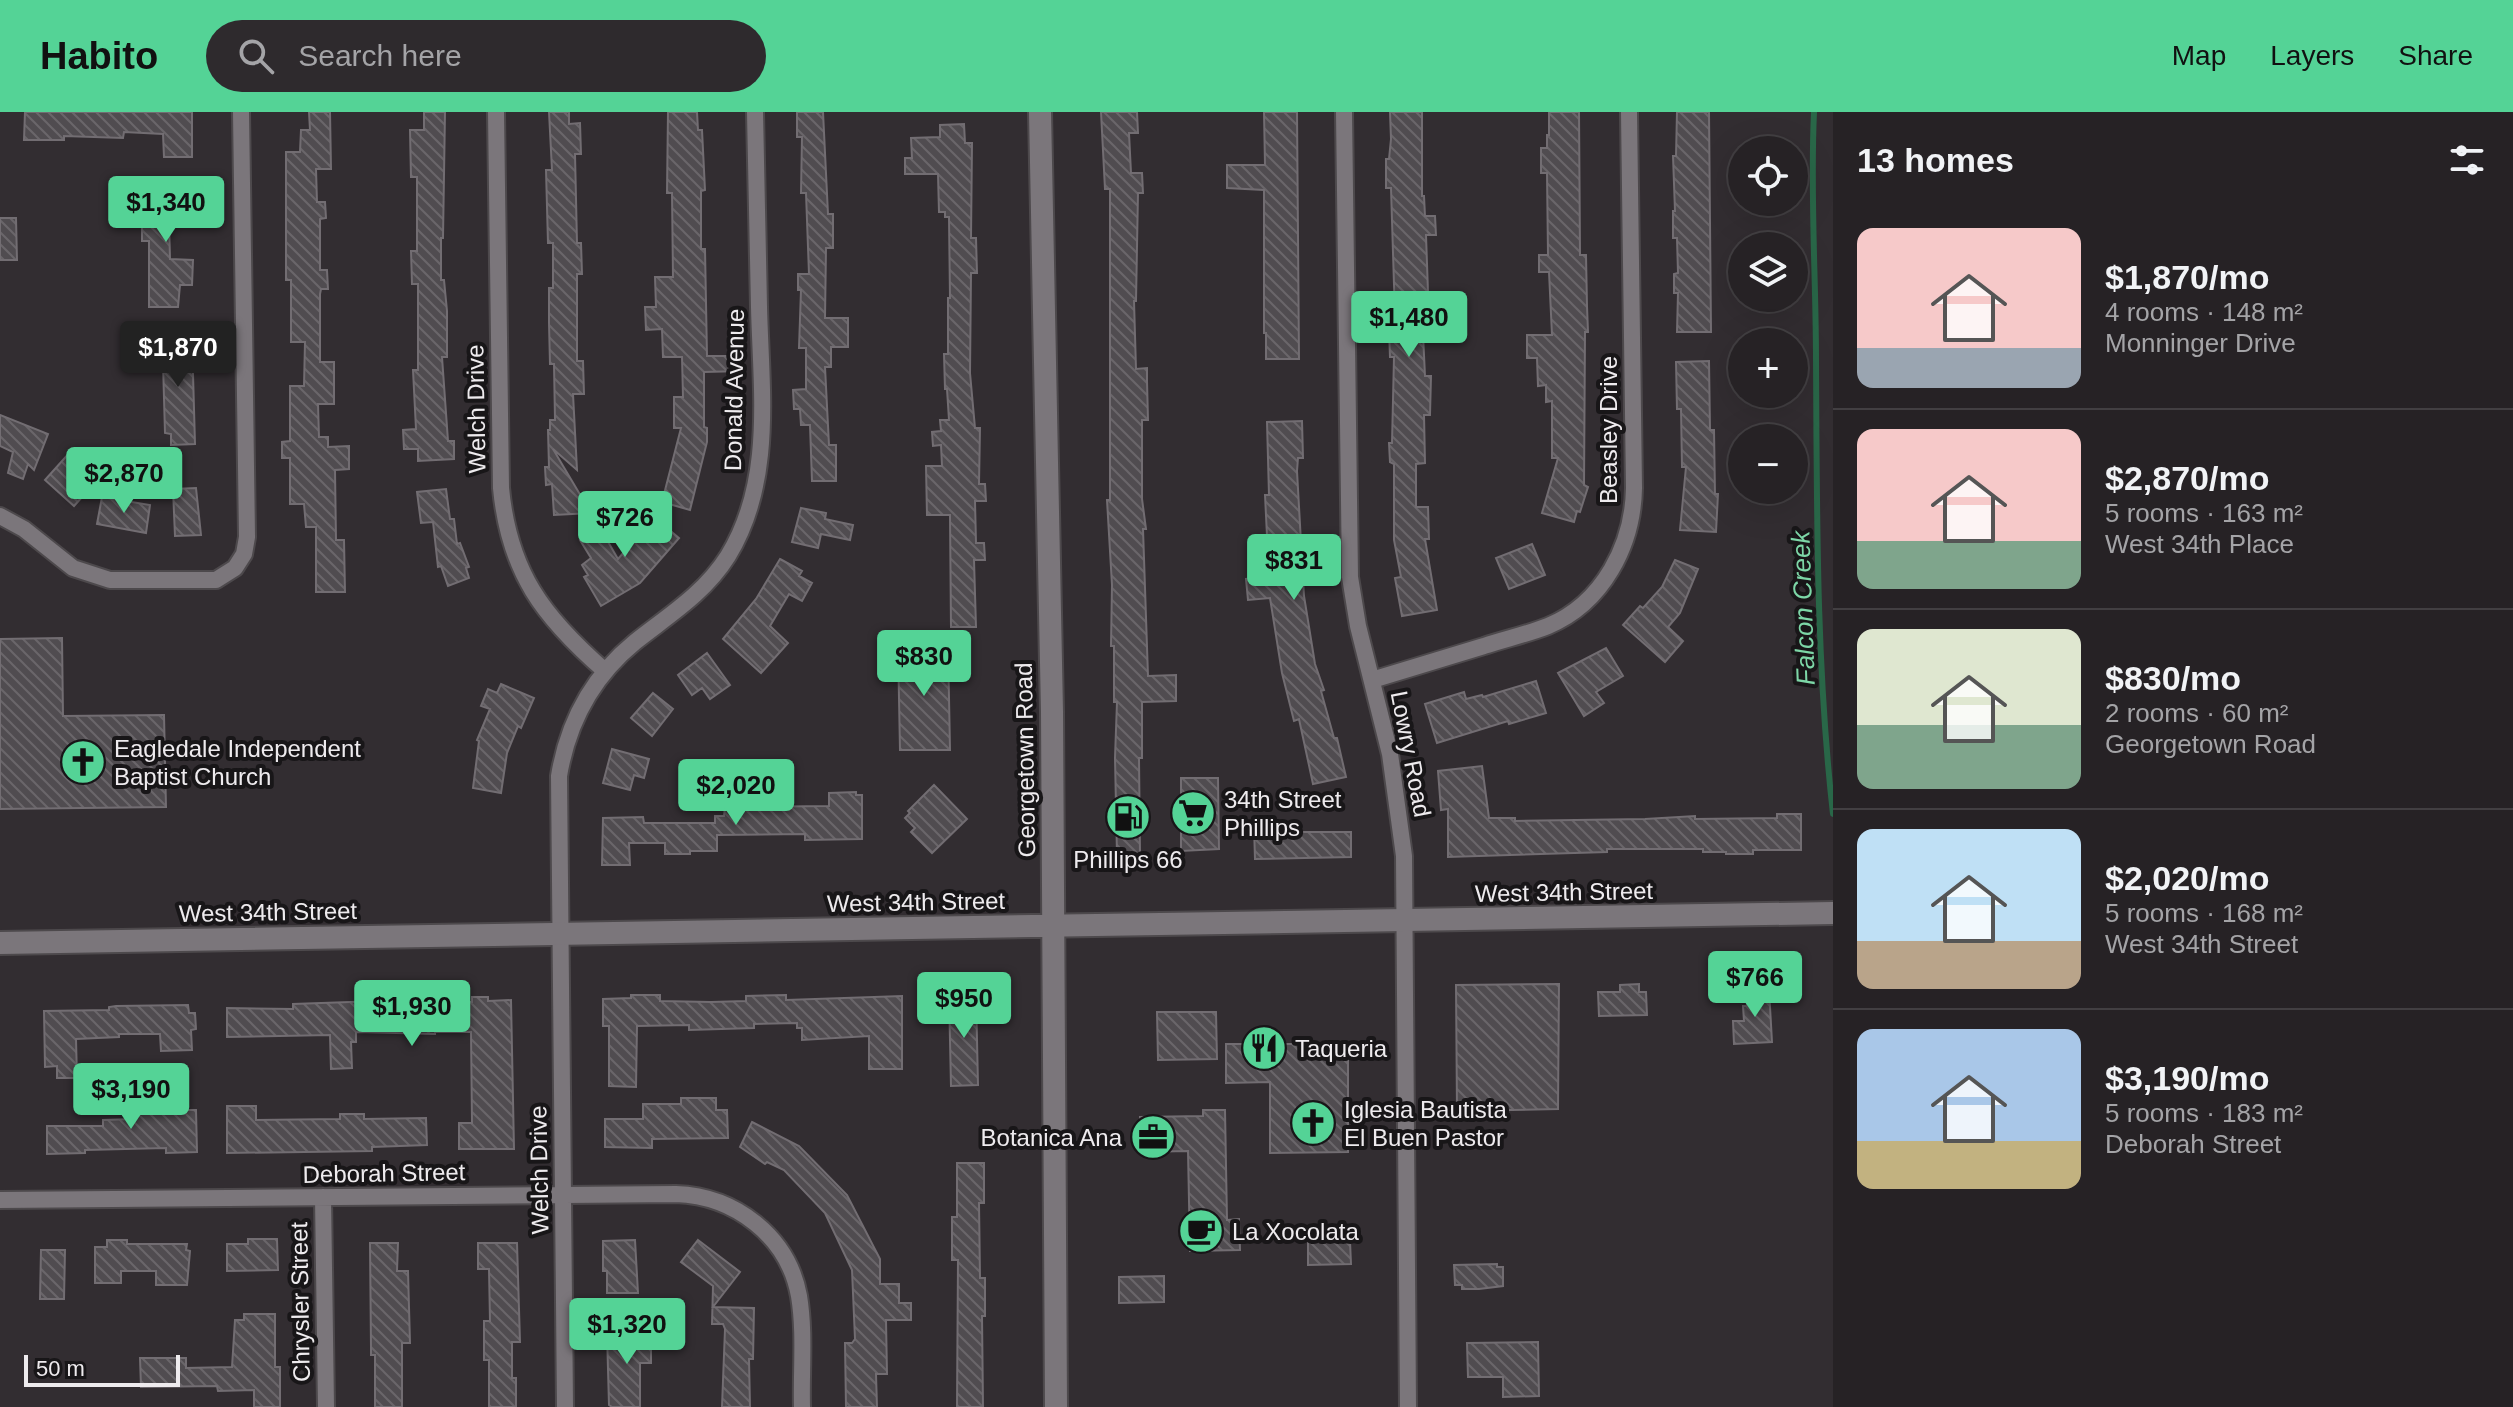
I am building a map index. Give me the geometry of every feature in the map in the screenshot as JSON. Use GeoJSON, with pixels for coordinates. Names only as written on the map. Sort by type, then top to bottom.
{"type":"FeatureCollection","features":[{"type":"Feature","properties":{"kind":"street"},"geometry":{"type":"LineString","coordinates":[[0,516],[24,529],[65,563],[95,577],[116,581],[205,582],[221,578],[235,568],[244,554],[247,537],[241,112]]}},
{"type":"Feature","properties":{"kind":"street","name":"Welch Drive"},"geometry":{"type":"LineString","coordinates":[[496,112],[501,488],[507,527],[518,564],[542,606],[574,644],[605,671]]}},
{"type":"Feature","properties":{"kind":"street","name":"Donald Avenue"},"geometry":{"type":"LineString","coordinates":[[560,933],[557,806],[560,766],[567,737],[588,694],[605,671],[636,641],[687,604],[712,577],[739,536],[756,490],[762,432],[755,112]]}},
{"type":"Feature","properties":{"kind":"street","name":"Georgetown Road"},"geometry":{"type":"LineString","coordinates":[[1040,112],[1053,927],[1056,1407]]}},
{"type":"Feature","properties":{"kind":"street","name":"Lowry Road"},"geometry":{"type":"LineString","coordinates":[[1344,112],[1350,577],[1355,612],[1390,754],[1404,856],[1408,1407]]}},
{"type":"Feature","properties":{"kind":"street","name":"Beasley Drive"},"geometry":{"type":"LineString","coordinates":[[1372,680],[1558,621],[1590,597],[1615,566],[1632,519],[1634,488],[1629,112]]}},
{"type":"Feature","properties":{"kind":"street","name":"West 34th Street"},"geometry":{"type":"LineString","coordinates":[[0,943],[1828,913]]}},
{"type":"Feature","properties":{"kind":"street","name":"Welch Drive"},"geometry":{"type":"LineString","coordinates":[[560,933],[565,1407]]}},
{"type":"Feature","properties":{"kind":"street","name":"Deborah Street"},"geometry":{"type":"LineString","coordinates":[[0,1200],[563,1195],[694,1196],[729,1205],[760,1226],[774,1240],[785,1257],[797,1287],[801,1317],[802,1407]]}},
{"type":"Feature","properties":{"kind":"street","name":"Chrysler Street"},"geometry":{"type":"LineString","coordinates":[[323,1197],[326,1407]]}},
{"type":"Feature","properties":{"kind":"building"},"geometry":{"type":"Polygon","coordinates":[[[25,112],[192,112],[192,157],[164,157],[163,134],[124,132],[123,138],[64,136],[64,140],[24,140],[25,112]]]}},
{"type":"Feature","properties":{"kind":"building"},"geometry":{"type":"Polygon","coordinates":[[[309,112],[330,112],[331,169],[316,169],[317,202],[325,202],[326,218],[320,219],[320,270],[327,270],[328,289],[321,289],[320,294],[320,362],[334,362],[334,404],[318,404],[319,437],[328,437],[328,447],[349,446],[349,469],[335,470],[336,540],[344,540],[345,592],[316,592],[316,527],[306,527],[304,504],[290,504],[290,458],[282,458],[282,442],[290,441],[290,386],[304,386],[305,342],[291,342],[291,280],[286,280],[286,152],[300,152],[301,130],[310,130],[309,112]]]}},
{"type":"Feature","properties":{"kind":"building"},"geometry":{"type":"Polygon","coordinates":[[[424,112],[445,112],[441,280],[444,280],[447,311],[447,357],[442,357],[448,441],[454,441],[454,459],[418,461],[418,449],[404,449],[403,430],[416,429],[413,370],[418,370],[418,284],[412,284],[411,251],[417,251],[417,177],[411,177],[410,130],[424,130],[424,112]]]}},
{"type":"Feature","properties":{"kind":"building"},"geometry":{"type":"Polygon","coordinates":[[[549,112],[569,112],[569,124],[580,123],[581,154],[575,154],[577,243],[581,243],[582,274],[577,274],[577,361],[583,361],[584,394],[573,394],[577,470],[553,449],[591,513],[554,515],[552,484],[546,485],[548,430],[550,420],[555,420],[554,364],[550,364],[549,323],[553,243],[548,243],[546,170],[552,170],[549,112]]]}},
{"type":"Feature","properties":{"kind":"building"},"geometry":{"type":"Polygon","coordinates":[[[668,112],[697,112],[698,130],[702,130],[705,190],[701,191],[701,249],[705,249],[707,356],[742,356],[742,371],[704,372],[707,442],[690,510],[662,502],[681,428],[674,428],[674,397],[683,397],[682,357],[663,357],[662,329],[646,330],[645,307],[656,307],[655,277],[673,277],[672,193],[667,193],[668,112]]]}},
{"type":"Feature","properties":{"kind":"building"},"geometry":{"type":"Polygon","coordinates":[[[797,112],[823,112],[828,214],[833,214],[833,248],[826,248],[825,318],[848,318],[848,347],[831,347],[831,367],[825,367],[829,445],[836,445],[836,481],[812,481],[810,425],[801,425],[800,409],[794,409],[793,390],[806,389],[806,348],[799,348],[801,290],[798,290],[798,274],[809,274],[806,193],[801,193],[802,137],[797,137],[797,112]]]}},
{"type":"Feature","properties":{"kind":"building"},"geometry":{"type":"Polygon","coordinates":[[[1101,112],[1137,112],[1138,133],[1129,133],[1131,173],[1142,173],[1143,193],[1138,193],[1134,301],[1136,369],[1147,368],[1148,420],[1142,420],[1142,499],[1146,529],[1143,529],[1148,676],[1176,675],[1176,701],[1142,702],[1140,855],[1117,855],[1117,702],[1114,702],[1114,646],[1111,646],[1112,585],[1107,500],[1110,500],[1110,189],[1105,189],[1101,112]]]}},
{"type":"Feature","properties":{"kind":"building"},"geometry":{"type":"Polygon","coordinates":[[[1264,112],[1297,112],[1299,359],[1266,359],[1264,190],[1227,188],[1227,165],[1265,165],[1264,112]]]}},
{"type":"Feature","properties":{"kind":"building"},"geometry":{"type":"Polygon","coordinates":[[[1390,112],[1422,112],[1422,196],[1425,216],[1435,216],[1436,235],[1426,235],[1428,292],[1421,292],[1425,376],[1431,376],[1430,415],[1424,415],[1425,463],[1416,464],[1416,507],[1428,507],[1429,539],[1425,539],[1437,610],[1402,616],[1395,578],[1401,577],[1394,540],[1394,464],[1390,462],[1389,443],[1392,443],[1394,357],[1390,357],[1389,330],[1395,330],[1391,188],[1386,188],[1386,159],[1389,159],[1391,139],[1390,112]]]}},
{"type":"Feature","properties":{"kind":"building"},"geometry":{"type":"Polygon","coordinates":[[[1549,112],[1579,112],[1580,255],[1586,255],[1588,332],[1585,332],[1584,485],[1588,487],[1574,522],[1542,513],[1558,458],[1552,458],[1552,401],[1546,402],[1546,385],[1538,386],[1537,358],[1527,358],[1527,335],[1552,335],[1549,272],[1539,272],[1539,255],[1548,255],[1547,173],[1541,173],[1541,148],[1547,148],[1549,112]]]}},
{"type":"Feature","properties":{"kind":"building"},"geometry":{"type":"Polygon","coordinates":[[[1677,112],[1709,112],[1711,332],[1677,332],[1673,156],[1676,156],[1677,112]]]}},
{"type":"Feature","properties":{"kind":"building"},"geometry":{"type":"Polygon","coordinates":[[[964,124],[965,143],[972,143],[971,238],[976,238],[977,273],[971,273],[970,373],[975,428],[980,428],[979,484],[985,484],[986,501],[975,501],[976,543],[984,543],[985,560],[974,560],[976,627],[951,627],[950,515],[927,515],[926,466],[942,466],[941,445],[933,446],[932,432],[941,431],[940,420],[949,420],[944,354],[948,354],[949,217],[945,217],[945,212],[939,212],[938,174],[905,174],[905,158],[912,158],[911,138],[940,137],[940,125],[964,124]]]}},
{"type":"Feature","properties":{"kind":"building"},"geometry":{"type":"Polygon","coordinates":[[[149,189],[194,189],[194,218],[169,221],[170,259],[193,260],[192,285],[180,285],[178,307],[149,307],[149,241],[142,241],[142,195],[149,195],[149,189]]]}},
{"type":"Feature","properties":{"kind":"building"},"geometry":{"type":"Polygon","coordinates":[[[0,218],[16,218],[17,260],[0,260],[0,218]]]}},
{"type":"Feature","properties":{"kind":"building"},"geometry":{"type":"Polygon","coordinates":[[[192,339],[195,444],[171,445],[171,434],[165,433],[163,363],[152,363],[152,344],[162,344],[162,340],[192,339]]]}},
{"type":"Feature","properties":{"kind":"building"},"geometry":{"type":"Polygon","coordinates":[[[1709,361],[1710,430],[1714,430],[1715,494],[1718,494],[1716,532],[1680,530],[1686,467],[1682,467],[1676,362],[1709,361]]]}},
{"type":"Feature","properties":{"kind":"building"},"geometry":{"type":"Polygon","coordinates":[[[0,415],[48,434],[34,470],[28,464],[23,479],[8,473],[13,452],[0,446],[0,415]]]}},
{"type":"Feature","properties":{"kind":"building"},"geometry":{"type":"Polygon","coordinates":[[[1302,421],[1303,458],[1298,458],[1297,471],[1304,596],[1315,664],[1324,690],[1321,691],[1346,777],[1313,784],[1299,719],[1294,721],[1282,673],[1270,598],[1248,600],[1246,579],[1269,577],[1265,495],[1269,495],[1267,422],[1302,421]]]}},
{"type":"Feature","properties":{"kind":"building"},"geometry":{"type":"Polygon","coordinates":[[[72,450],[101,476],[74,506],[45,480],[72,450]]]}},
{"type":"Feature","properties":{"kind":"building"},"geometry":{"type":"Polygon","coordinates":[[[196,488],[201,535],[175,536],[173,489],[196,488]]]}},
{"type":"Feature","properties":{"kind":"building"},"geometry":{"type":"Polygon","coordinates":[[[446,489],[457,544],[460,543],[469,567],[466,568],[469,578],[448,586],[441,566],[438,567],[433,522],[421,523],[417,492],[446,489]]]}},
{"type":"Feature","properties":{"kind":"building"},"geometry":{"type":"Polygon","coordinates":[[[102,497],[150,505],[146,533],[97,524],[102,497]]]}},
{"type":"Feature","properties":{"kind":"building"},"geometry":{"type":"Polygon","coordinates":[[[801,508],[826,513],[825,519],[853,525],[850,540],[821,534],[818,548],[792,542],[801,508]]]}},
{"type":"Feature","properties":{"kind":"building"},"geometry":{"type":"Polygon","coordinates":[[[646,510],[679,538],[640,583],[601,606],[584,577],[588,575],[582,565],[591,558],[580,540],[600,528],[618,559],[644,529],[636,522],[646,510]]]}},
{"type":"Feature","properties":{"kind":"building"},"geometry":{"type":"Polygon","coordinates":[[[1532,544],[1545,575],[1509,589],[1496,558],[1532,544]]]}},
{"type":"Feature","properties":{"kind":"building"},"geometry":{"type":"Polygon","coordinates":[[[780,559],[802,571],[799,576],[812,583],[802,601],[789,594],[770,626],[788,643],[761,673],[723,639],[756,599],[780,559]]]}},
{"type":"Feature","properties":{"kind":"building"},"geometry":{"type":"Polygon","coordinates":[[[1675,560],[1698,569],[1680,613],[1668,627],[1683,641],[1665,662],[1623,625],[1662,587],[1675,560]]]}},
{"type":"Feature","properties":{"kind":"building","name":"Eagledale Independent Baptist Church"},"geometry":{"type":"Polygon","coordinates":[[[62,638],[63,716],[164,715],[166,807],[0,809],[0,639],[62,638]]]}},
{"type":"Feature","properties":{"kind":"building"},"geometry":{"type":"Polygon","coordinates":[[[948,645],[950,750],[900,750],[898,646],[948,645]]]}},
{"type":"Feature","properties":{"kind":"building"},"geometry":{"type":"Polygon","coordinates":[[[1606,648],[1623,676],[1596,692],[1604,703],[1584,716],[1558,673],[1606,648]]]}},
{"type":"Feature","properties":{"kind":"building"},"geometry":{"type":"Polygon","coordinates":[[[707,653],[730,685],[710,699],[702,688],[692,695],[678,675],[707,653]]]}},
{"type":"Feature","properties":{"kind":"building"},"geometry":{"type":"Polygon","coordinates":[[[1536,681],[1546,713],[1437,743],[1425,704],[1464,692],[1466,699],[1483,697],[1536,681]]]}},
{"type":"Feature","properties":{"kind":"building"},"geometry":{"type":"Polygon","coordinates":[[[501,684],[534,698],[507,753],[501,793],[473,788],[477,740],[490,709],[481,706],[488,689],[497,693],[501,684]]]}},
{"type":"Feature","properties":{"kind":"building"},"geometry":{"type":"Polygon","coordinates":[[[653,693],[673,709],[652,736],[631,718],[653,693]]]}},
{"type":"Feature","properties":{"kind":"building"},"geometry":{"type":"Polygon","coordinates":[[[612,749],[649,759],[644,778],[634,775],[630,790],[603,783],[612,749]]]}},
{"type":"Feature","properties":{"kind":"building"},"geometry":{"type":"Polygon","coordinates":[[[1482,766],[1489,818],[1515,818],[1515,821],[1695,816],[1695,819],[1777,818],[1777,814],[1801,814],[1801,850],[1753,850],[1753,854],[1726,854],[1703,852],[1703,849],[1607,849],[1607,852],[1448,857],[1448,809],[1441,810],[1438,771],[1482,766]]]}},
{"type":"Feature","properties":{"kind":"building"},"geometry":{"type":"Polygon","coordinates":[[[1181,778],[1218,778],[1219,849],[1181,851],[1181,778]]]}},
{"type":"Feature","properties":{"kind":"building"},"geometry":{"type":"Polygon","coordinates":[[[934,785],[967,819],[932,853],[911,832],[915,828],[905,818],[934,785]]]}},
{"type":"Feature","properties":{"kind":"building"},"geometry":{"type":"Polygon","coordinates":[[[856,792],[856,795],[862,795],[862,839],[805,840],[805,834],[717,835],[717,851],[690,851],[690,854],[665,854],[665,843],[629,843],[630,865],[602,865],[603,818],[643,817],[644,823],[715,823],[715,816],[724,816],[725,807],[829,806],[829,793],[856,792]]]}},
{"type":"Feature","properties":{"kind":"building"},"geometry":{"type":"Polygon","coordinates":[[[1291,825],[1291,832],[1351,832],[1351,857],[1255,859],[1254,826],[1291,825]]]}},
{"type":"Feature","properties":{"kind":"building"},"geometry":{"type":"Polygon","coordinates":[[[1559,984],[1558,1109],[1457,1111],[1456,985],[1559,984]]]}},
{"type":"Feature","properties":{"kind":"building"},"geometry":{"type":"Polygon","coordinates":[[[1639,984],[1639,992],[1646,992],[1647,1015],[1599,1016],[1598,992],[1620,992],[1620,985],[1639,984]]]}},
{"type":"Feature","properties":{"kind":"building"},"geometry":{"type":"Polygon","coordinates":[[[1769,989],[1772,1042],[1734,1044],[1733,1021],[1744,1021],[1746,990],[1769,989]]]}},
{"type":"Feature","properties":{"kind":"building"},"geometry":{"type":"Polygon","coordinates":[[[976,994],[978,1085],[951,1086],[949,995],[976,994]]]}},
{"type":"Feature","properties":{"kind":"building"},"geometry":{"type":"Polygon","coordinates":[[[631,995],[660,995],[660,1001],[711,1002],[746,1001],[746,996],[786,995],[786,1000],[902,996],[902,1069],[869,1069],[869,1036],[802,1040],[802,1028],[797,1028],[797,1023],[689,1030],[689,1025],[637,1026],[636,1087],[609,1086],[609,1026],[603,1026],[603,999],[631,998],[631,995]]]}},
{"type":"Feature","properties":{"kind":"building"},"geometry":{"type":"Polygon","coordinates":[[[472,997],[488,997],[488,1001],[511,1000],[514,1149],[459,1149],[459,1123],[472,1123],[471,1032],[356,1032],[356,1042],[351,1042],[352,1068],[331,1069],[330,1035],[227,1037],[227,1008],[293,1009],[293,1004],[379,1001],[379,1007],[450,1006],[450,1002],[472,1002],[472,997]]]}},
{"type":"Feature","properties":{"kind":"building"},"geometry":{"type":"Polygon","coordinates":[[[188,1005],[189,1013],[195,1013],[196,1029],[191,1030],[192,1050],[161,1051],[160,1034],[119,1034],[119,1037],[76,1039],[77,1078],[57,1078],[57,1066],[45,1067],[44,1011],[188,1005]]]}},
{"type":"Feature","properties":{"kind":"building"},"geometry":{"type":"Polygon","coordinates":[[[1157,1012],[1216,1012],[1217,1059],[1158,1060],[1157,1012]]]}},
{"type":"Feature","properties":{"kind":"building"},"geometry":{"type":"Polygon","coordinates":[[[1226,1044],[1348,1044],[1348,1152],[1270,1153],[1270,1082],[1226,1083],[1226,1044]]]}},
{"type":"Feature","properties":{"kind":"building"},"geometry":{"type":"Polygon","coordinates":[[[154,1086],[154,1110],[196,1110],[197,1152],[166,1153],[166,1148],[47,1154],[47,1126],[103,1126],[103,1120],[134,1119],[134,1087],[154,1086]]]}},
{"type":"Feature","properties":{"kind":"building"},"geometry":{"type":"Polygon","coordinates":[[[681,1098],[716,1098],[716,1110],[727,1110],[728,1138],[652,1139],[652,1148],[605,1147],[605,1119],[643,1119],[643,1104],[681,1104],[681,1098]]]}},
{"type":"Feature","properties":{"kind":"building"},"geometry":{"type":"Polygon","coordinates":[[[227,1106],[256,1106],[256,1120],[340,1119],[340,1114],[364,1114],[364,1119],[426,1118],[427,1145],[372,1147],[372,1151],[227,1153],[227,1106]]]}},
{"type":"Feature","properties":{"kind":"building"},"geometry":{"type":"Polygon","coordinates":[[[1203,1110],[1225,1110],[1227,1220],[1239,1219],[1240,1250],[1190,1251],[1188,1151],[1140,1152],[1140,1117],[1203,1116],[1203,1110]]]}},
{"type":"Feature","properties":{"kind":"building"},"geometry":{"type":"Polygon","coordinates":[[[752,1122],[799,1146],[847,1195],[880,1259],[880,1284],[899,1284],[899,1303],[911,1303],[911,1320],[886,1320],[887,1374],[876,1374],[877,1407],[846,1407],[845,1343],[852,1343],[855,1339],[852,1270],[825,1213],[784,1170],[767,1162],[765,1164],[740,1147],[752,1122]]]}},
{"type":"Feature","properties":{"kind":"building"},"geometry":{"type":"Polygon","coordinates":[[[957,1163],[984,1163],[984,1203],[979,1203],[980,1278],[985,1278],[985,1316],[982,1316],[983,1407],[957,1407],[958,1260],[952,1260],[952,1217],[957,1217],[957,1163]]]}},
{"type":"Feature","properties":{"kind":"building"},"geometry":{"type":"Polygon","coordinates":[[[248,1239],[277,1239],[278,1270],[227,1271],[227,1244],[248,1244],[248,1239]]]}},
{"type":"Feature","properties":{"kind":"building"},"geometry":{"type":"Polygon","coordinates":[[[107,1240],[127,1240],[127,1244],[187,1244],[186,1250],[190,1251],[187,1285],[156,1285],[156,1271],[121,1271],[121,1283],[95,1283],[95,1247],[107,1247],[107,1240]]]}},
{"type":"Feature","properties":{"kind":"building"},"geometry":{"type":"Polygon","coordinates":[[[635,1240],[638,1293],[607,1293],[603,1241],[635,1240]]]}},
{"type":"Feature","properties":{"kind":"building"},"geometry":{"type":"Polygon","coordinates":[[[698,1240],[740,1272],[713,1307],[754,1308],[753,1359],[749,1359],[750,1407],[722,1407],[725,1329],[723,1324],[712,1324],[713,1286],[681,1262],[698,1240]]]}},
{"type":"Feature","properties":{"kind":"building"},"geometry":{"type":"Polygon","coordinates":[[[1308,1241],[1350,1241],[1351,1264],[1308,1265],[1308,1241]]]}},
{"type":"Feature","properties":{"kind":"building"},"geometry":{"type":"Polygon","coordinates":[[[370,1243],[398,1243],[397,1271],[408,1271],[410,1343],[402,1343],[402,1407],[375,1407],[375,1355],[371,1355],[370,1243]]]}},
{"type":"Feature","properties":{"kind":"building"},"geometry":{"type":"Polygon","coordinates":[[[478,1243],[517,1243],[520,1342],[512,1342],[516,1407],[489,1407],[489,1360],[484,1360],[484,1321],[490,1321],[489,1269],[478,1269],[478,1243]]]}},
{"type":"Feature","properties":{"kind":"building"},"geometry":{"type":"Polygon","coordinates":[[[41,1250],[65,1250],[64,1299],[40,1299],[41,1250]]]}},
{"type":"Feature","properties":{"kind":"building"},"geometry":{"type":"Polygon","coordinates":[[[1497,1264],[1497,1267],[1503,1267],[1503,1286],[1462,1289],[1462,1285],[1455,1285],[1454,1265],[1497,1264]]]}},
{"type":"Feature","properties":{"kind":"building"},"geometry":{"type":"Polygon","coordinates":[[[1164,1276],[1164,1302],[1119,1303],[1119,1277],[1164,1276]]]}},
{"type":"Feature","properties":{"kind":"building"},"geometry":{"type":"Polygon","coordinates":[[[244,1314],[275,1314],[275,1367],[280,1367],[280,1407],[254,1407],[254,1390],[218,1391],[217,1386],[141,1387],[140,1358],[186,1358],[186,1368],[232,1367],[235,1320],[244,1320],[244,1314]]]}},
{"type":"Feature","properties":{"kind":"building"},"geometry":{"type":"Polygon","coordinates":[[[614,1330],[651,1333],[651,1363],[640,1363],[640,1407],[609,1405],[607,1333],[614,1333],[614,1330]]]}},
{"type":"Feature","properties":{"kind":"building"},"geometry":{"type":"Polygon","coordinates":[[[1538,1342],[1539,1396],[1503,1397],[1503,1377],[1468,1377],[1467,1343],[1538,1342]]]}},
{"type":"Feature","properties":{"kind":"waterway","name":"Falcon Creek"},"geometry":{"type":"LineString","coordinates":[[1814,112],[1818,587],[1823,701],[1833,814]]}},
{"type":"Feature","properties":{"kind":"place","name":"Eagledale Independent Baptist Church"},"geometry":{"type":"Point","coordinates":[83,762]}},
{"type":"Feature","properties":{"kind":"place","name":"34th Street Phillips"},"geometry":{"type":"Point","coordinates":[1193,813]}},
{"type":"Feature","properties":{"kind":"place","name":"Phillips 66"},"geometry":{"type":"Point","coordinates":[1128,817]}},
{"type":"Feature","properties":{"kind":"place","name":"Taqueria"},"geometry":{"type":"Point","coordinates":[1264,1048]}},
{"type":"Feature","properties":{"kind":"place","name":"Iglesia Bautista El Buen Pastor"},"geometry":{"type":"Point","coordinates":[1313,1123]}},
{"type":"Feature","properties":{"kind":"place","name":"Botanica Ana"},"geometry":{"type":"Point","coordinates":[1153,1137]}},
{"type":"Feature","properties":{"kind":"place","name":"La Xocolata"},"geometry":{"type":"Point","coordinates":[1201,1231]}}]}
